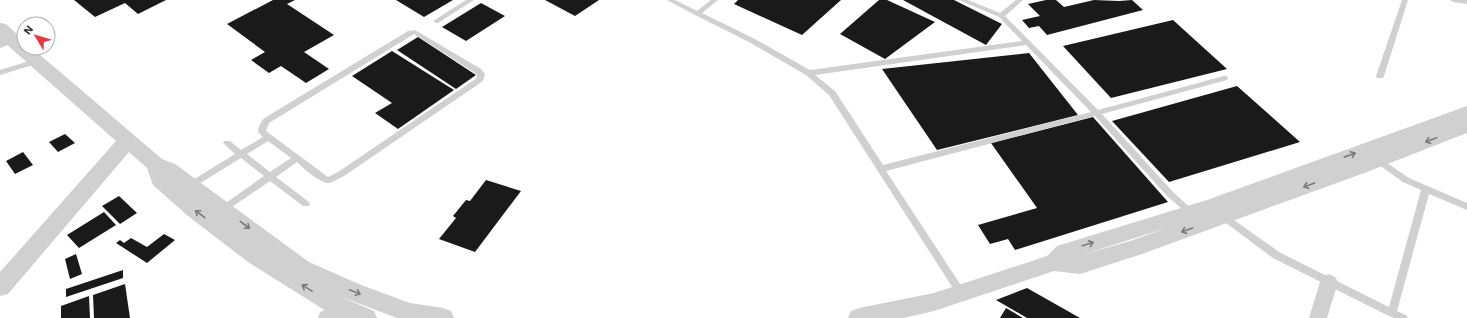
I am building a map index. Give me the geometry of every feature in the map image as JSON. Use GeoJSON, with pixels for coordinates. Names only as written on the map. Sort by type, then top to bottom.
{"type":"FeatureCollection","features":[{"type":"Feature","properties":{"kind":"street"},"geometry":{"type":"LineString","coordinates":[[4,37],[36,61],[155,164],[168,169],[191,185],[301,268],[353,292],[410,312],[443,318]]}},
{"type":"Feature","properties":{"kind":"street"},"geometry":{"type":"LineString","coordinates":[[868,317],[934,302],[1054,262],[1080,265],[1134,248],[1218,211],[1467,112]]}},
{"type":"Feature","properties":{"kind":"street"},"geometry":{"type":"LineString","coordinates":[[1054,262],[1064,252],[1190,212],[1218,211],[1378,160],[1467,126]]}},
{"type":"Feature","properties":{"kind":"street"},"geometry":{"type":"LineString","coordinates":[[0,287],[127,141]]}},
{"type":"Feature","properties":{"kind":"street"},"geometry":{"type":"LineString","coordinates":[[155,164],[160,180],[195,210],[255,256],[309,289],[336,314],[366,318]]}},
{"type":"Feature","properties":{"kind":"street"},"geometry":{"type":"LineString","coordinates":[[1318,318],[1329,282]]}},
{"type":"Feature","properties":{"kind":"lane"},"geometry":{"type":"LineString","coordinates":[[436,21],[471,0]]}},
{"type":"Feature","properties":{"kind":"lane"},"geometry":{"type":"LineString","coordinates":[[670,0],[751,40],[809,73],[832,93],[961,294]]}},
{"type":"Feature","properties":{"kind":"lane"},"geometry":{"type":"LineString","coordinates":[[697,14],[715,0]]}},
{"type":"Feature","properties":{"kind":"lane"},"geometry":{"type":"LineString","coordinates":[[962,0],[972,2],[1000,16],[1097,113],[1170,194],[1190,212]]}},
{"type":"Feature","properties":{"kind":"lane"},"geometry":{"type":"LineString","coordinates":[[1000,16],[1020,0]]}},
{"type":"Feature","properties":{"kind":"lane"},"geometry":{"type":"LineString","coordinates":[[1380,76],[1405,0]]}},
{"type":"Feature","properties":{"kind":"lane"},"geometry":{"type":"LineString","coordinates":[[1453,0],[1467,2]]}},
{"type":"Feature","properties":{"kind":"lane"},"geometry":{"type":"LineString","coordinates":[[410,33],[419,33],[481,74],[480,79],[334,178],[328,180],[323,178],[297,158],[262,132],[266,121],[410,33]]}},
{"type":"Feature","properties":{"kind":"lane"},"geometry":{"type":"LineString","coordinates":[[809,73],[1026,43]]}},
{"type":"Feature","properties":{"kind":"lane"},"geometry":{"type":"LineString","coordinates":[[0,73],[36,61]]}},
{"type":"Feature","properties":{"kind":"lane"},"geometry":{"type":"LineString","coordinates":[[881,169],[1097,113],[1224,78]]}},
{"type":"Feature","properties":{"kind":"lane"},"geometry":{"type":"LineString","coordinates":[[191,185],[268,136]]}},
{"type":"Feature","properties":{"kind":"lane"},"geometry":{"type":"LineString","coordinates":[[227,143],[306,204]]}},
{"type":"Feature","properties":{"kind":"lane"},"geometry":{"type":"LineString","coordinates":[[223,209],[297,158]]}},
{"type":"Feature","properties":{"kind":"lane"},"geometry":{"type":"LineString","coordinates":[[1378,160],[1406,180],[1467,207]]}},
{"type":"Feature","properties":{"kind":"lane"},"geometry":{"type":"LineString","coordinates":[[1392,313],[1426,189]]}},
{"type":"Feature","properties":{"kind":"lane"},"geometry":{"type":"LineString","coordinates":[[1218,211],[1276,255],[1403,318]]}},
{"type":"Feature","properties":{"kind":"building"},"geometry":{"type":"Polygon","coordinates":[[[74,0],[166,0],[138,14],[125,3],[95,17],[74,0]]]}},
{"type":"Feature","properties":{"kind":"building"},"geometry":{"type":"Polygon","coordinates":[[[273,0],[295,0],[287,4],[334,35],[304,52],[329,69],[306,83],[281,66],[269,73],[251,60],[265,52],[227,24],[273,0]]]}},
{"type":"Feature","properties":{"kind":"building"},"geometry":{"type":"Polygon","coordinates":[[[396,0],[453,0],[424,17],[396,0]]]}},
{"type":"Feature","properties":{"kind":"building"},"geometry":{"type":"Polygon","coordinates":[[[545,0],[599,0],[575,16],[545,0]]]}},
{"type":"Feature","properties":{"kind":"building"},"geometry":{"type":"Polygon","coordinates":[[[738,0],[841,0],[802,35],[734,4],[738,0]]]}},
{"type":"Feature","properties":{"kind":"building"},"geometry":{"type":"Polygon","coordinates":[[[879,0],[887,0],[935,22],[885,59],[840,34],[879,0]]]}},
{"type":"Feature","properties":{"kind":"building"},"geometry":{"type":"Polygon","coordinates":[[[903,0],[954,0],[1002,24],[986,45],[903,0]]]}},
{"type":"Feature","properties":{"kind":"building"},"geometry":{"type":"Polygon","coordinates":[[[1046,0],[1056,0],[1064,7],[1094,0],[1132,0],[1143,10],[1047,35],[1039,26],[1029,28],[1022,20],[1040,16],[1028,4],[1046,0]]]}},
{"type":"Feature","properties":{"kind":"building"},"geometry":{"type":"Polygon","coordinates":[[[481,3],[505,16],[466,41],[442,27],[481,3]]]}},
{"type":"Feature","properties":{"kind":"building"},"geometry":{"type":"Polygon","coordinates":[[[1173,20],[1227,69],[1111,98],[1063,46],[1173,20]]]}},
{"type":"Feature","properties":{"kind":"building"},"geometry":{"type":"Polygon","coordinates":[[[418,37],[476,75],[456,89],[397,50],[418,37]]]}},
{"type":"Feature","properties":{"kind":"building"},"geometry":{"type":"Polygon","coordinates":[[[392,51],[454,90],[398,129],[375,113],[392,103],[352,76],[392,51]]]}},
{"type":"Feature","properties":{"kind":"building"},"geometry":{"type":"Polygon","coordinates":[[[1029,53],[1078,115],[937,150],[882,69],[1029,53]]]}},
{"type":"Feature","properties":{"kind":"building"},"geometry":{"type":"Polygon","coordinates":[[[1237,86],[1300,142],[1169,182],[1112,121],[1237,86]]]}},
{"type":"Feature","properties":{"kind":"building"},"geometry":{"type":"Polygon","coordinates":[[[1093,117],[1168,202],[1015,250],[1008,239],[990,244],[978,225],[1037,208],[991,143],[1093,117]]]}},
{"type":"Feature","properties":{"kind":"building"},"geometry":{"type":"Polygon","coordinates":[[[65,134],[75,143],[58,152],[49,142],[65,134]]]}},
{"type":"Feature","properties":{"kind":"building"},"geometry":{"type":"Polygon","coordinates":[[[23,152],[33,165],[15,174],[6,161],[23,152]]]}},
{"type":"Feature","properties":{"kind":"building"},"geometry":{"type":"Polygon","coordinates":[[[486,180],[521,191],[475,252],[439,239],[456,218],[453,216],[466,200],[470,201],[486,180]]]}},
{"type":"Feature","properties":{"kind":"building"},"geometry":{"type":"Polygon","coordinates":[[[119,196],[137,213],[120,224],[102,206],[119,196]]]}},
{"type":"Feature","properties":{"kind":"building"},"geometry":{"type":"Polygon","coordinates":[[[104,212],[116,225],[79,248],[67,235],[104,212]]]}},
{"type":"Feature","properties":{"kind":"building"},"geometry":{"type":"Polygon","coordinates":[[[164,234],[175,240],[147,263],[116,243],[120,240],[124,243],[131,238],[147,247],[164,234]]]}},
{"type":"Feature","properties":{"kind":"building"},"geometry":{"type":"Polygon","coordinates":[[[76,254],[82,274],[70,279],[65,259],[76,254]]]}},
{"type":"Feature","properties":{"kind":"building"},"geometry":{"type":"Polygon","coordinates":[[[123,270],[123,278],[66,297],[66,289],[123,270]]]}},
{"type":"Feature","properties":{"kind":"building"},"geometry":{"type":"Polygon","coordinates":[[[125,284],[130,318],[94,318],[93,295],[125,284]]]}},
{"type":"Feature","properties":{"kind":"building"},"geometry":{"type":"Polygon","coordinates":[[[1027,288],[1080,318],[1027,318],[996,300],[1027,288]]]}},
{"type":"Feature","properties":{"kind":"building"},"geometry":{"type":"Polygon","coordinates":[[[89,296],[90,318],[61,318],[61,306],[89,296]]]}},
{"type":"Feature","properties":{"kind":"building"},"geometry":{"type":"Polygon","coordinates":[[[1006,308],[1023,318],[1000,318],[1006,308]]]}}]}
